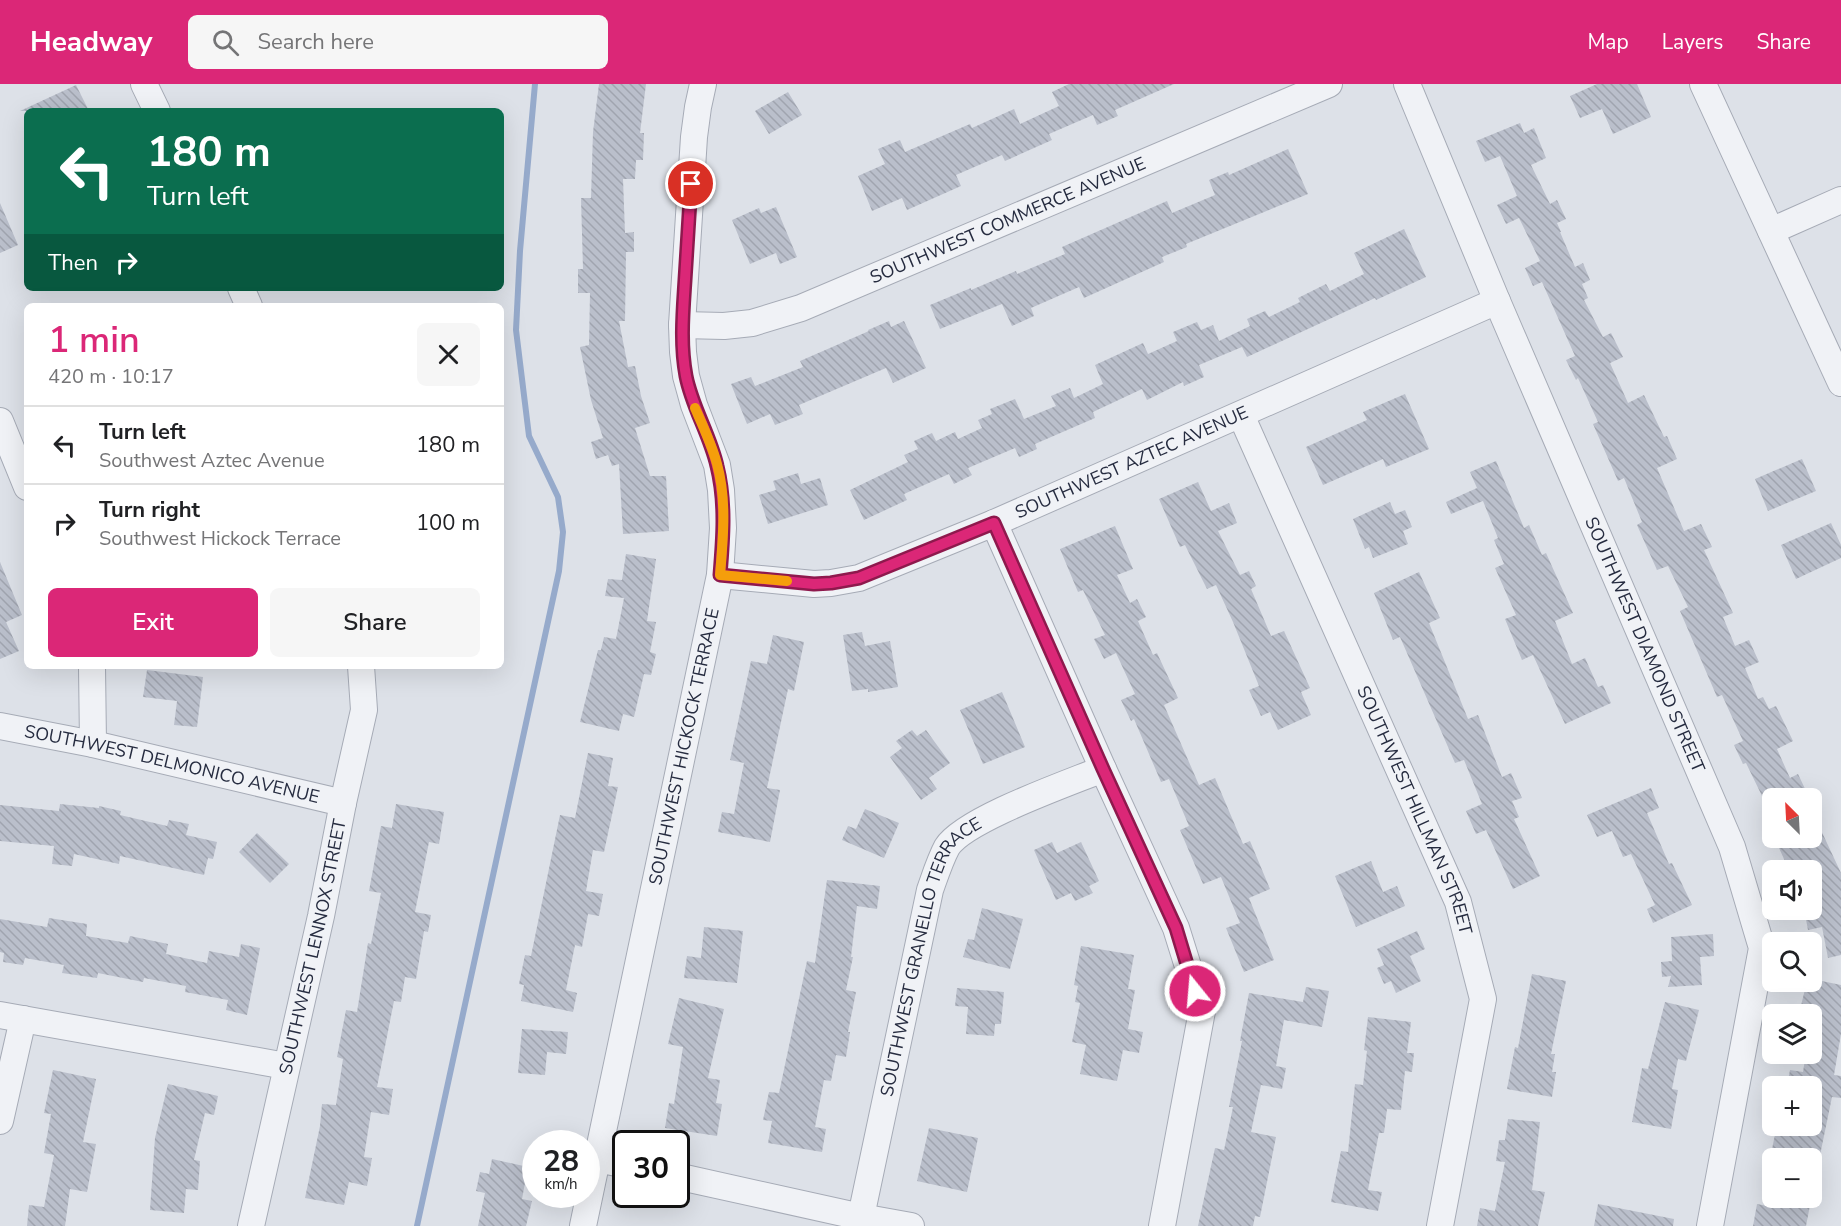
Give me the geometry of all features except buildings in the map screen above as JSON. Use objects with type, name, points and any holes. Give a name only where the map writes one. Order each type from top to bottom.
[{"type":"street","points":[[144,84],[156,108]]},
{"type":"street","name":"SOUTHWEST COMMERCE AVENUE","points":[[682,325],[724,326],[752,323],[801,308],[1329,84]]},
{"type":"street","name":"SOUTHWEST DIAMOND STREET","points":[[1407,84],[1497,301],[1732,847],[1762,948],[1710,1226]]},
{"type":"street","points":[[1703,84],[1841,383]]},
{"type":"street","name":"SOUTHWEST HICKOCK TERRACE","points":[[600,1149],[720,575],[723,528],[722,490],[717,465],[694,405],[686,376],[682,325],[694,137],[702,86]]},
{"type":"street","points":[[1771,231],[1841,200]]},
{"type":"street","name":"SOUTHWEST AZTEC AVENUE","points":[[720,575],[814,584],[859,578],[994,523],[1497,301]]},
{"type":"street","name":"SOUTHWEST HILLMAN STREET","points":[[1241,415],[1458,902],[1483,999],[1440,1226]]},
{"type":"street","points":[[0,421],[24,480]]},
{"type":"street","points":[[994,523],[1176,928],[1202,1011],[1162,1226]]},
{"type":"street","points":[[92,669],[93,744]]},
{"type":"street","name":"SOUTHWEST LENNOX STREET","points":[[251,1226],[321,916],[364,710],[362,669]]},
{"type":"street","name":"SOUTHWEST DELMONICO AVENUE","points":[[0,726],[93,744],[343,804]]},
{"type":"street","name":"SOUTHWEST GRANELLO TERRACE","points":[[860,1222],[930,890],[948,846],[961,834],[996,813],[1103,769]]},
{"type":"street","points":[[0,1121],[12,1017],[286,1066]]},
{"type":"street","points":[[690,1180],[860,1222],[911,1226]]},
{"type":"street","name":"SOUTHWEST HICKOCK TERRACE","points":[[583,1226],[587,1208]]},
{"type":"waterway","points":[[417,1226],[559,571],[563,532],[558,497],[529,436],[516,330],[520,251],[535,84]]},
{"type":"slow traffic","points":[[695,408],[717,465],[722,490],[723,528],[720,575],[787,581]]},
{"type":"route","points":[[691,184],[682,325],[683,352],[686,376],[694,405],[717,465],[722,490],[723,528],[720,575],[814,584],[859,578],[994,523],[1176,928],[1195,991]]}]
